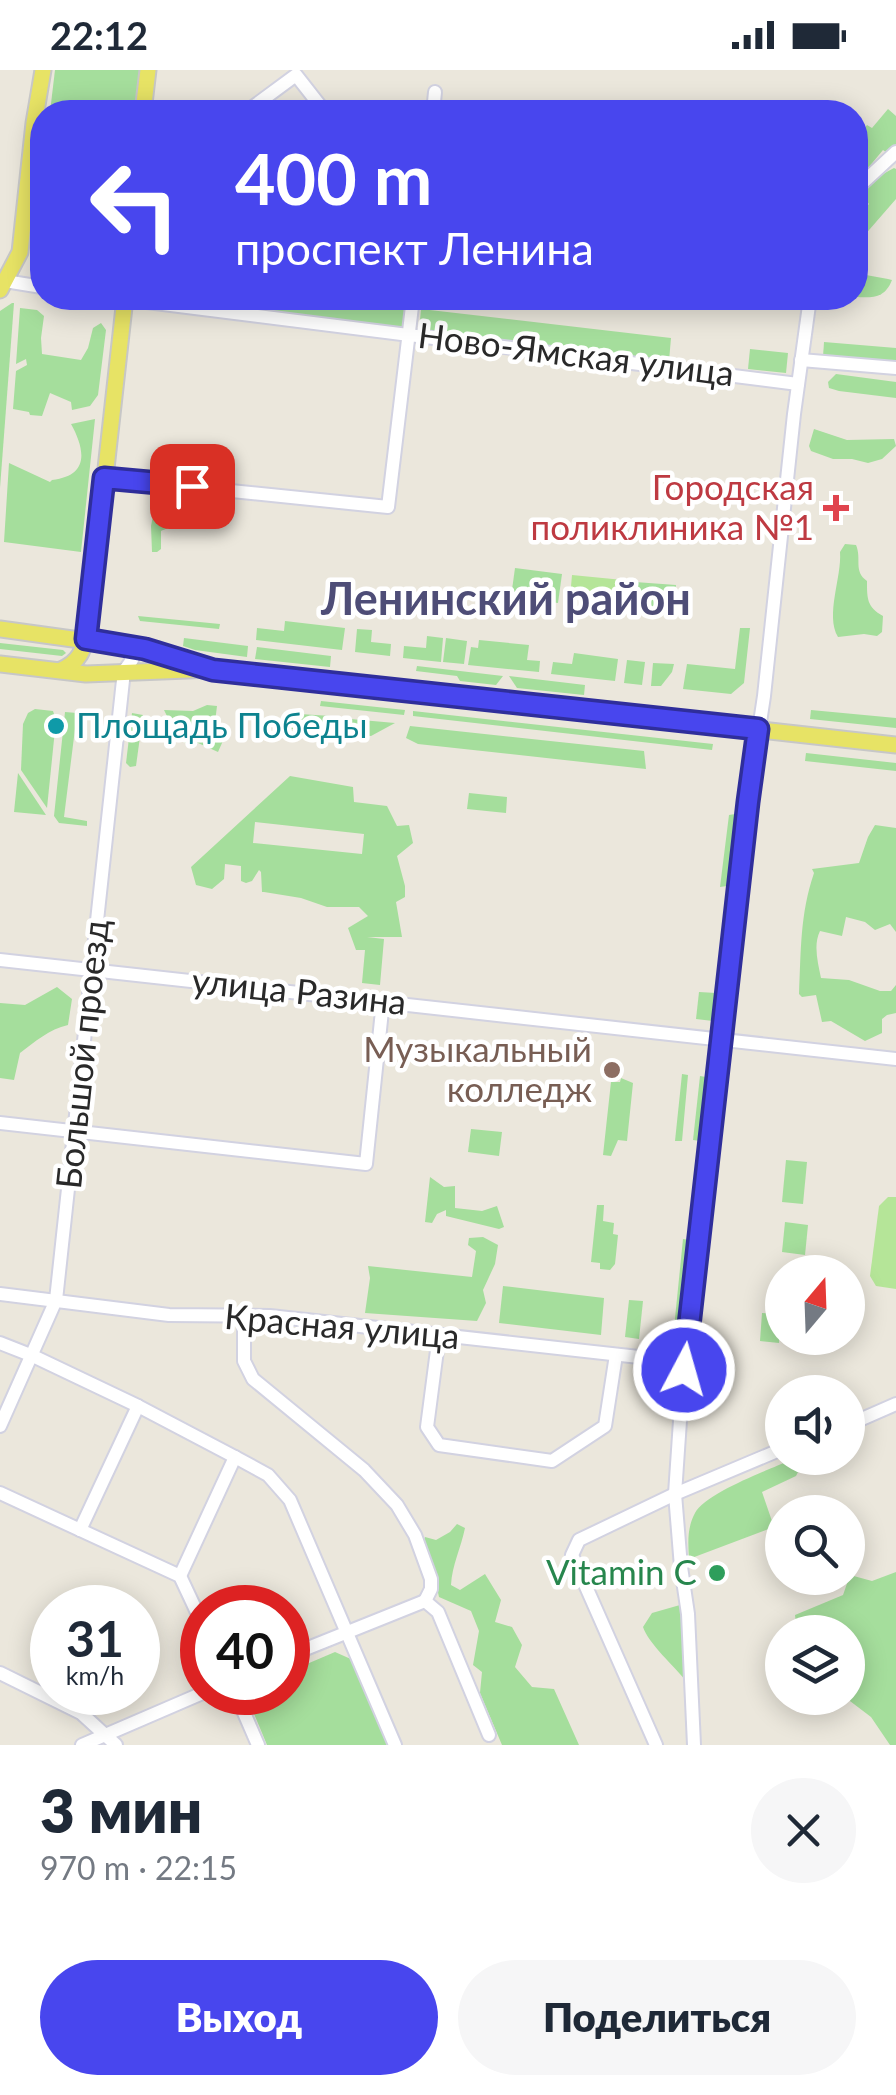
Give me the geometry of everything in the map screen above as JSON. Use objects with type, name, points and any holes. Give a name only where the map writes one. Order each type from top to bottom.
[{"type":"main road","points":[[38,100],[43,70]]},
{"type":"main road","points":[[144,100],[148,70]]},
{"type":"main road","points":[[2,285],[20,252],[30,160]]},
{"type":"main road","points":[[58,671],[78,659],[86,639],[120,354],[122,310]]},
{"type":"main road","points":[[0,629],[145,649],[213,670]]},
{"type":"main road","points":[[0,664],[86,674],[213,670],[896,745]]},
{"type":"street","points":[[262,100],[296,75],[316,100]]},
{"type":"street","points":[[434,100],[435,92]]},
{"type":"street","points":[[868,178],[896,152]]},
{"type":"street","points":[[2,285],[30,286]]},
{"type":"street","name":"Ново-Ямская улица","points":[[221,310],[798,384]]},
{"type":"street","points":[[104,478],[388,506],[412,310]]},
{"type":"street","points":[[694,1745],[688,1614],[675,1494],[684,1362],[808,310]]},
{"type":"street","points":[[801,360],[896,368]]},
{"type":"street","name":"Большой проезд","points":[[0,1426],[56,1300],[124,672],[132,660],[127,646]]},
{"type":"street","name":"улица Разина","points":[[0,960],[896,1059]]},
{"type":"street","points":[[0,1123],[366,1164],[383,1001]]},
{"type":"street","name":"Красная улица","points":[[0,1294],[169,1315],[270,1316],[684,1362]]},
{"type":"street","points":[[244,1316],[244,1362],[253,1379],[364,1470],[397,1505],[415,1535],[431,1579],[425,1601],[310,1646]]},
{"type":"street","points":[[439,1336],[427,1428],[440,1445],[552,1461],[604,1426],[616,1355]]},
{"type":"street","points":[[0,1342],[138,1406],[268,1476],[290,1500],[395,1745]]},
{"type":"street","points":[[865,1417],[896,1404]]},
{"type":"street","points":[[80,1530],[138,1406]]},
{"type":"street","points":[[656,1745],[572,1555],[579,1540],[765,1456]]},
{"type":"street","points":[[180,1576],[235,1457]]},
{"type":"street","points":[[0,1493],[180,1576],[184,1585]]},
{"type":"street","points":[[425,1601],[438,1612],[489,1735]]},
{"type":"street","points":[[0,1672],[82,1713],[111,1740]]},
{"type":"street","points":[[82,1745],[111,1740],[180,1705]]},
{"type":"street","points":[[245,1715],[258,1745]]},
{"type":"green space","points":[[55,70],[141,70],[137,100],[51,100]]},
{"type":"green space","points":[[888,109],[896,116],[896,148],[890,155],[883,150],[868,168],[868,126],[872,128]]},
{"type":"green space","points":[[896,169],[896,199],[868,231],[868,188]]},
{"type":"green space","points":[[868,275],[892,280],[878,296],[868,297]]},
{"type":"green space","points":[[14,303],[0,488],[0,311]]},
{"type":"green space","points":[[20,308],[37,310],[44,316],[42,354],[81,360],[93,328],[101,323],[106,330],[98,395],[90,406],[72,410],[71,402],[50,393],[42,416],[13,409],[16,371],[27,365],[26,359],[16,364]]},
{"type":"green space","points":[[244,310],[407,310],[405,327]]},
{"type":"green space","points":[[421,310],[430,310],[671,338],[669,361],[419,332]]},
{"type":"green space","points":[[824,342],[896,348],[896,365],[823,357]]},
{"type":"green space","points":[[750,349],[788,353],[786,373],[748,369]]},
{"type":"green space","points":[[836,374],[896,382],[896,398],[829,388],[828,382]]},
{"type":"green space","points":[[95,419],[81,552],[4,542],[9,463],[50,482],[73,473],[81,452],[71,424]]},
{"type":"green space","points":[[814,429],[847,440],[894,439],[896,446],[882,459],[868,463],[833,459],[811,451]]},
{"type":"green space","points":[[162,498],[173,505],[177,516],[172,525],[161,531],[161,549],[152,552],[151,526],[156,501]]},
{"type":"green space","points":[[845,544],[856,545],[869,602],[883,616],[882,632],[877,636],[838,637],[834,628],[840,552]]},
{"type":"green space","points":[[515,568],[562,574],[558,603],[511,597]]},
{"type":"green space","points":[[572,575],[623,580],[621,603],[570,598]]},
{"type":"green space","points":[[635,582],[676,585],[673,616],[632,612]]},
{"type":"green space","points":[[138,616],[220,624],[219,629],[140,621]]},
{"type":"green space","points":[[285,621],[345,628],[342,650],[256,640],[257,628],[284,631]]},
{"type":"green space","points":[[740,628],[750,628],[744,683],[731,694],[683,689],[687,664],[735,669]]},
{"type":"green space","points":[[357,629],[372,630],[371,642],[391,644],[390,656],[355,652]]},
{"type":"green space","points":[[427,636],[443,638],[441,662],[403,658],[404,646],[426,648]]},
{"type":"green space","points":[[184,638],[248,646],[247,657],[195,650],[183,646]]},
{"type":"green space","points":[[446,638],[467,641],[464,664],[443,662]]},
{"type":"green space","points":[[479,640],[529,645],[527,660],[540,661],[539,672],[468,665],[471,647],[478,648]]},
{"type":"green space","points":[[0,643],[66,653],[62,656],[0,649]]},
{"type":"green space","points":[[257,647],[331,656],[330,667],[255,659]]},
{"type":"green space","points":[[574,653],[618,659],[615,681],[551,674],[553,662],[572,664]]},
{"type":"green space","points":[[627,660],[645,662],[642,685],[624,683]]},
{"type":"green space","points":[[653,663],[674,664],[661,686],[651,686]]},
{"type":"green space","points":[[417,666],[503,676],[496,685],[460,681],[457,676],[416,671]]},
{"type":"green space","points":[[509,676],[585,685],[584,695],[517,688]]},
{"type":"green space","points":[[321,701],[405,710],[404,715],[320,706]]},
{"type":"green space","points":[[207,705],[217,706],[215,722],[226,734],[218,752],[198,743],[185,743],[176,722],[169,720],[164,710],[193,711]]},
{"type":"green space","points":[[35,709],[53,711],[56,720],[47,808],[21,770],[23,724]]},
{"type":"green space","points":[[811,710],[896,718],[896,728],[810,719]]},
{"type":"green space","points":[[413,711],[713,744],[712,750],[413,716]]},
{"type":"green space","points":[[65,712],[77,713],[64,817],[87,821],[87,826],[59,823],[54,816]]},
{"type":"green space","points":[[132,713],[143,715],[136,766],[130,767],[126,763]]},
{"type":"green space","points":[[284,713],[331,716],[336,733],[291,729]]},
{"type":"green space","points":[[339,718],[395,723],[371,736],[342,733]]},
{"type":"green space","points":[[410,726],[644,751],[646,769],[418,744],[406,738]]},
{"type":"green space","points":[[806,753],[896,763],[896,771],[805,761]]},
{"type":"green space","points":[[18,773],[46,815],[14,812]]},
{"type":"green space","points":[[290,776],[353,787],[354,802],[387,806],[397,826],[409,825],[413,843],[397,856],[405,886],[405,897],[396,902],[402,937],[367,937],[384,939],[380,985],[362,983],[365,950],[356,950],[348,928],[368,916],[359,907],[327,907],[262,892],[259,870],[246,883],[241,881],[241,866],[225,864],[224,879],[212,889],[196,885],[191,867]],"holes":[[[255,822],[364,834],[362,854],[253,843]]]},
{"type":"green space","points":[[469,793],[507,797],[506,813],[467,809]]},
{"type":"green space","points":[[735,814],[727,886],[720,887],[729,815]]},
{"type":"green space","points":[[875,825],[896,828],[896,932],[890,924],[875,930],[865,922],[846,917],[842,936],[820,931],[816,948],[821,978],[849,980],[880,991],[891,991],[896,985],[896,1013],[882,1019],[882,1033],[865,1041],[831,1021],[822,1022],[816,995],[799,994],[800,963],[812,869],[859,863]]},
{"type":"green space","points":[[57,987],[72,999],[68,1025],[48,1033],[20,1053],[14,1080],[0,1078],[0,1003],[25,1005]]},
{"type":"green space","points":[[699,992],[716,993],[713,1021],[696,1019]]},
{"type":"green space","points":[[682,1074],[688,1075],[682,1141],[675,1141]]},
{"type":"green space","points":[[700,1076],[706,1077],[700,1141],[693,1140]]},
{"type":"green space","points":[[621,1078],[633,1083],[627,1141],[618,1140],[611,1156],[603,1155],[611,1082],[620,1082]]},
{"type":"green space","points":[[471,1129],[502,1132],[499,1156],[468,1152]]},
{"type":"green space","points":[[786,1160],[807,1162],[803,1204],[782,1202]]},
{"type":"green space","points":[[430,1177],[444,1187],[455,1186],[455,1208],[482,1211],[497,1206],[504,1227],[446,1216],[446,1210],[437,1214],[432,1223],[425,1222]]},
{"type":"green space","points":[[888,1197],[896,1197],[896,1289],[876,1286],[870,1276],[879,1206]]},
{"type":"green space","points":[[597,1205],[604,1205],[603,1221],[614,1223],[613,1234],[618,1235],[615,1264],[610,1270],[591,1262]]},
{"type":"green space","points":[[785,1222],[808,1225],[805,1255],[782,1252]]},
{"type":"green space","points":[[483,1237],[498,1245],[495,1264],[483,1290],[486,1303],[477,1321],[365,1313],[368,1266],[472,1277],[476,1251],[468,1245],[469,1238]]},
{"type":"green space","points":[[683,1239],[690,1240],[679,1339],[673,1338]]},
{"type":"green space","points":[[503,1286],[604,1298],[601,1335],[499,1323]]},
{"type":"green space","points":[[629,1300],[643,1301],[639,1339],[625,1337]]},
{"type":"green space","points":[[762,1313],[765,1313],[765,1342],[760,1341]]},
{"type":"green space","points":[[765,1471],[765,1475],[796,1475],[762,1492],[765,1530],[689,1559],[688,1541],[695,1513],[711,1498]]},
{"type":"green space","points":[[457,1524],[465,1528],[451,1585],[460,1590],[485,1574],[501,1600],[495,1622],[512,1627],[522,1645],[515,1667],[532,1687],[554,1689],[579,1745],[502,1745],[480,1693],[482,1672],[473,1665],[479,1631],[471,1611],[439,1597],[423,1543],[425,1537],[436,1540]]},
{"type":"green space","points":[[896,1572],[896,1745],[890,1745],[865,1712],[865,1615],[795,1615],[843,1595],[865,1595],[865,1579],[872,1581]]},
{"type":"green space","points":[[680,1605],[687,1682],[643,1627],[652,1613]]},
{"type":"green space","points":[[335,1652],[353,1660],[388,1745],[267,1745],[255,1715],[310,1715],[310,1663]]},
{"type":"place","name":"Городская поликлиника №1","points":[[836,508]]},
{"type":"place","name":"Площадь Победы","points":[[56,726]]},
{"type":"place","name":"Музыкальный колледж","points":[[612,1070]]},
{"type":"place","name":"Vitamin C","points":[[717,1573]]},
{"type":"district","name":"Ленинский район","points":[[506,599]]},
{"type":"route","points":[[192,486],[104,478],[86,639],[145,649],[213,670],[758,729],[684,1370]]}]
